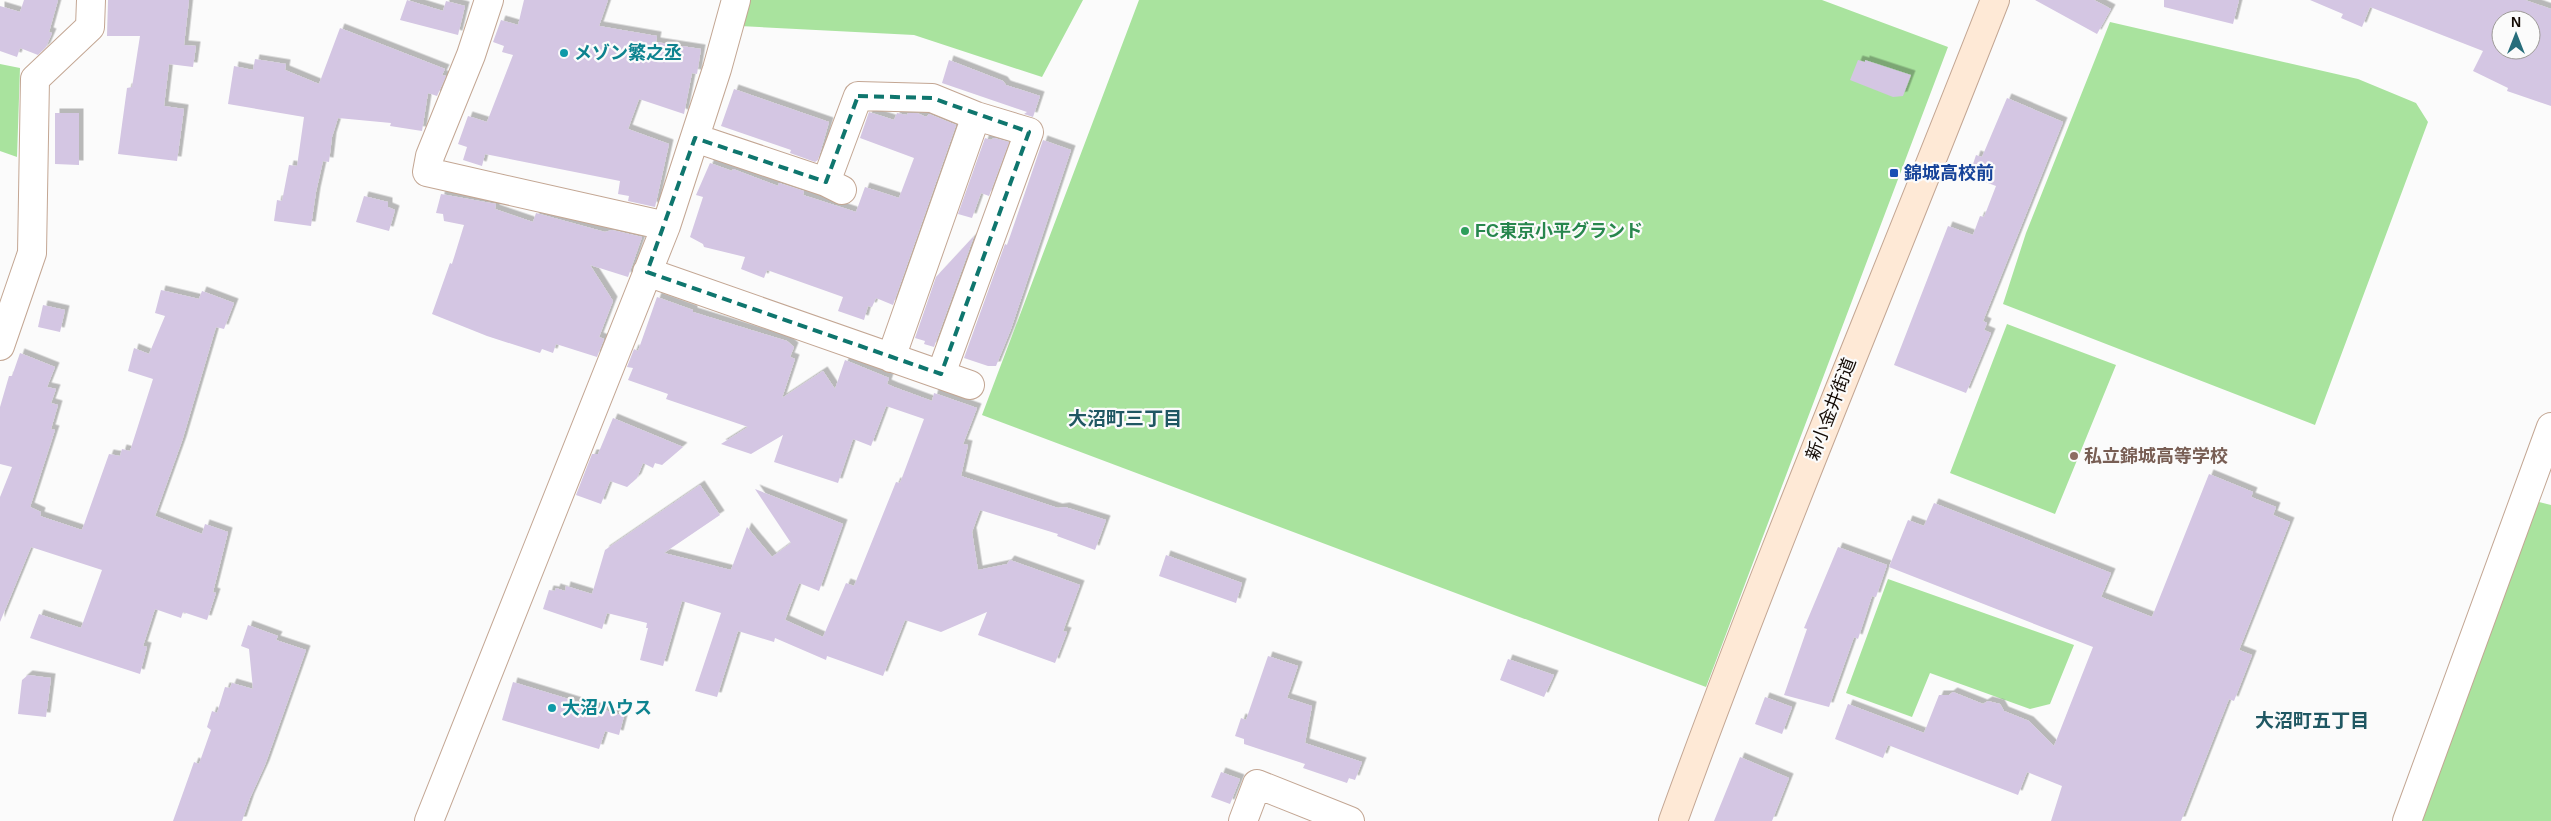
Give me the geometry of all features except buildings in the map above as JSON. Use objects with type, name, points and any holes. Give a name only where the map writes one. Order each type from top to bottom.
[{"type":"main road","name":"新小金井街道","points":[[1673,821],[1801,485],[1996,0]]},
{"type":"street","points":[[0,346],[32,253],[36,79],[90,26],[90,0]]},
{"type":"street","points":[[489,0],[471,55],[430,156],[427,172],[666,226]]},
{"type":"street","points":[[429,821],[666,226],[695,138],[736,0]]},
{"type":"street","points":[[695,138],[834,186],[858,96],[932,98],[976,116],[1029,132],[941,374]]},
{"type":"street","points":[[892,358],[976,116]]},
{"type":"street","points":[[647,272],[970,385]]},
{"type":"street","points":[[2407,821],[2551,427]]},
{"type":"street","points":[[1243,821],[1257,784],[1350,821]]},
{"type":"highlighted area","points":[[858,96],[932,98],[1029,132],[941,374],[647,272],[695,138],[826,182]]},
{"type":"green space","points":[[748,0],[1083,0],[1042,77],[914,35],[740,26]]},
{"type":"green space","name":"FC東京小平グランド","points":[[1139,0],[1822,0],[1948,47],[1706,687],[982,415]]},
{"type":"green space","points":[[2110,22],[2358,79],[2416,103],[2428,122],[2315,425],[2003,304],[2026,233]]},
{"type":"green space","points":[[0,64],[20,68],[17,157],[0,151]]},
{"type":"green space","points":[[2007,324],[2116,365],[2055,514],[1950,473]]},
{"type":"green space","points":[[2527,499],[2551,505],[2551,821],[2412,821]]},
{"type":"green space","points":[[1888,579],[2074,645],[2050,704],[2030,709],[1930,673],[1912,717],[1846,693]]},
{"type":"place","name":"メゾン繁之丞","points":[[564,53]]},
{"type":"place","name":"錦城高校前","points":[[1894,173]]},
{"type":"place","name":"FC東京小平グランド","points":[[1465,231]]},
{"type":"place","name":"私立錦城高等学校","points":[[2074,456]]},
{"type":"place","name":"大沼ハウス","points":[[552,708]]},
{"type":"district","name":"大沼町三丁目","points":[[1125,418]]},
{"type":"district","name":"大沼町五丁目","points":[[2312,720]]}]
